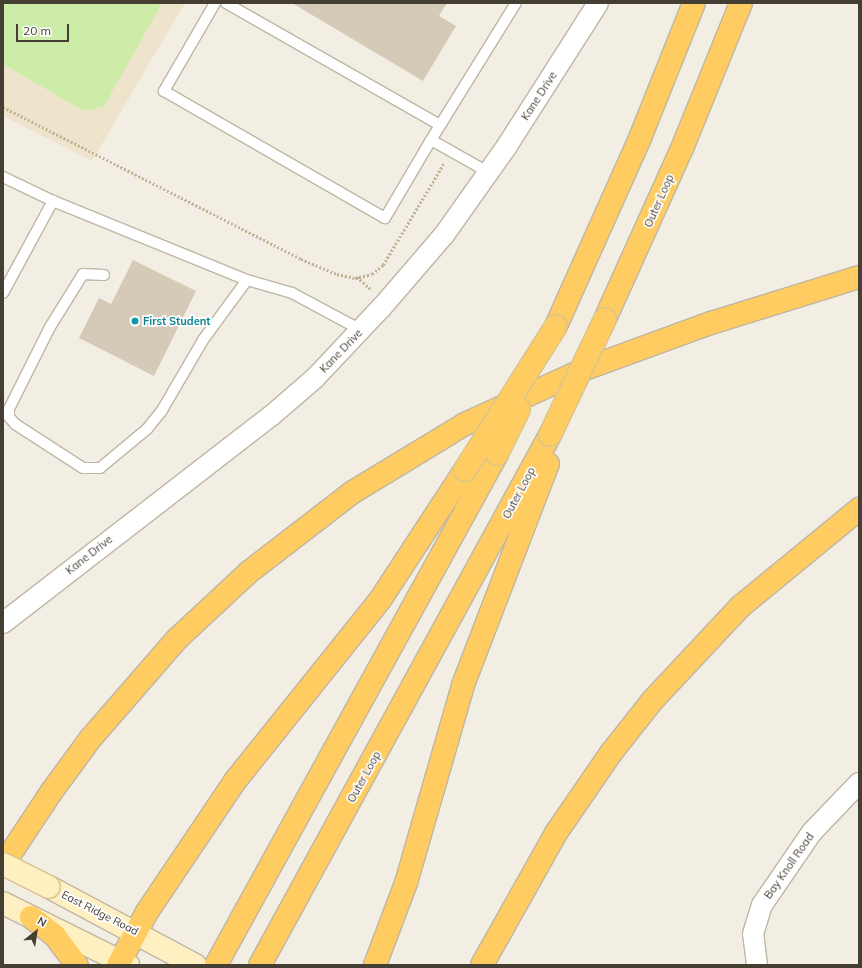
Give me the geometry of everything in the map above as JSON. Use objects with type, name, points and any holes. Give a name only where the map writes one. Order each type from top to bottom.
[{"type":"highway","points":[[216,965],[497,454],[640,138],[694,3]]},
{"type":"highway","name":"Outer Loop","points":[[260,965],[557,431],[605,319],[683,146],[741,3]]},
{"type":"highway","points":[[3,864],[71,765],[154,663],[224,593],[326,511],[407,457],[495,409],[615,357],[743,312],[859,277]]},
{"type":"highway","points":[[122,964],[136,932],[248,763],[380,600],[465,470],[556,326]]},
{"type":"highway","points":[[375,965],[411,868],[462,685],[557,431]]},
{"type":"highway","points":[[482,965],[539,861],[592,779],[631,726],[695,653],[766,584],[859,509]]},
{"type":"highway","points":[[32,917],[54,936],[76,965]]},
{"type":"main road","name":"East Ridge Road","points":[[3,864],[136,932],[195,965]]},
{"type":"main road","points":[[3,903],[122,964]]},
{"type":"street","name":"Kane Drive","points":[[3,623],[271,416],[315,378],[361,330],[444,235],[576,41],[598,3]]},
{"type":"street","name":"Bay Knoll Road","points":[[757,965],[753,934],[762,905],[812,832],[859,784]]},
{"type":"lane","points":[[215,3],[164,91],[385,218],[515,3]]},
{"type":"lane","points":[[226,3],[440,125]]},
{"type":"lane","points":[[431,140],[488,172]]},
{"type":"lane","points":[[3,177],[53,201],[247,280],[292,294],[361,330]]},
{"type":"lane","points":[[3,292],[53,201]]},
{"type":"lane","points":[[104,275],[84,274],[50,327],[9,409],[6,418],[83,468],[100,468],[147,429],[161,412],[203,340],[247,280]]},
{"type":"path","points":[[3,107],[302,259],[337,274],[357,277],[372,274],[383,264],[452,151]]},
{"type":"path","points":[[357,277],[375,293]]},
{"type":"shaded area","points":[[3,3],[185,3],[92,161],[3,116]]},
{"type":"green space","points":[[3,3],[162,3],[104,106],[84,111],[3,64]]},
{"type":"building","points":[[292,3],[447,3],[439,16],[456,26],[423,81]]},
{"type":"building","name":"First Student","points":[[133,260],[196,291],[154,376],[79,338],[99,298],[111,304]]},
{"type":"place","name":"First Student","points":[[135,321]]}]
